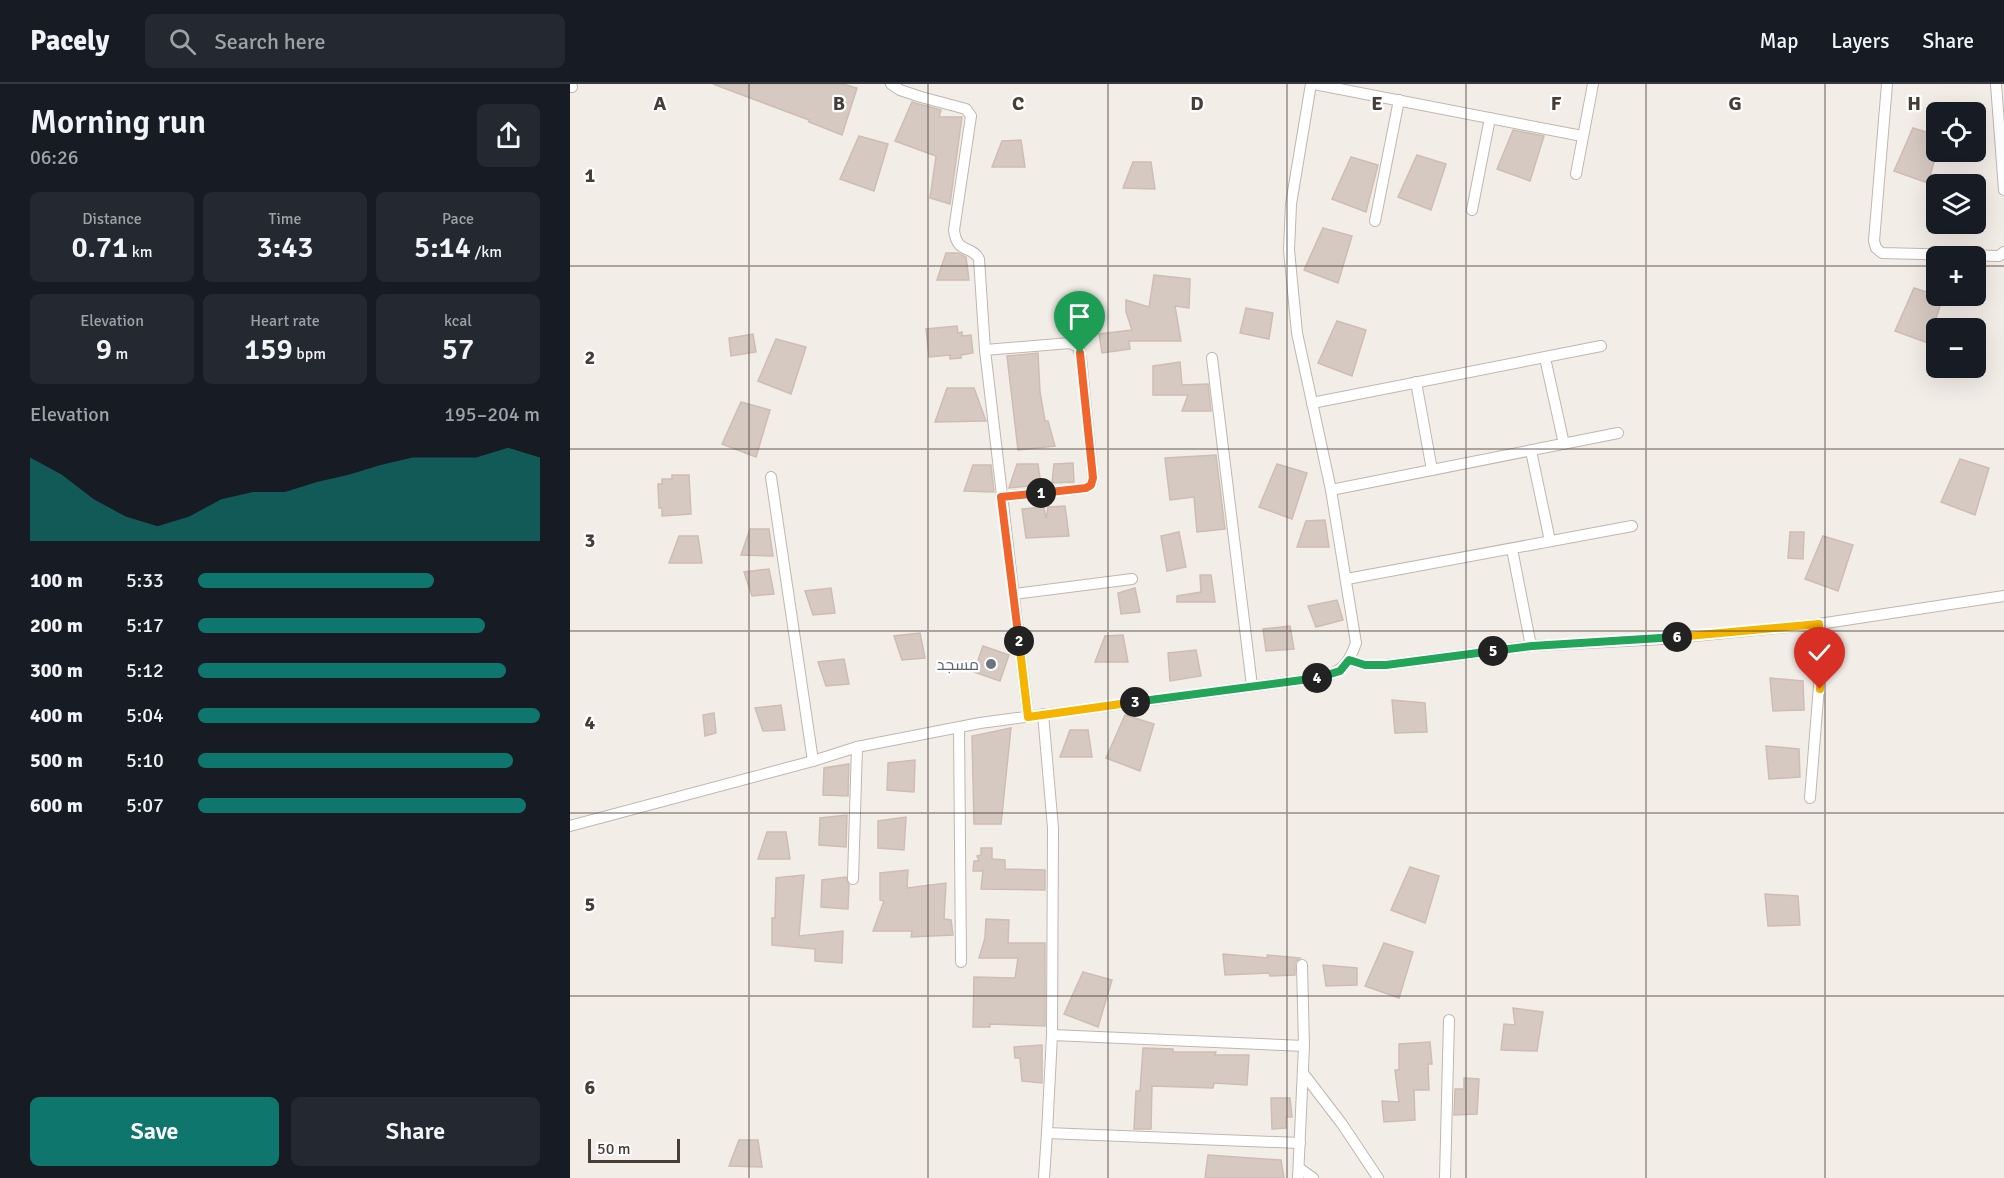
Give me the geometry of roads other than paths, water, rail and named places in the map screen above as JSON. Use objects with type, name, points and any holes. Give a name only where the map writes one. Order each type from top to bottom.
[{"type":"street","points":[[891,84],[921,98],[966,109],[971,116],[954,230],[958,243],[963,249],[976,254],[979,259],[985,350],[1028,717]]},
{"type":"street","points":[[570,826],[813,761],[857,747],[959,727],[1324,677],[1340,671],[1349,660],[1356,644],[1331,490],[1297,333],[1289,250],[1291,204],[1312,84],[1582,136]]},
{"type":"street","points":[[1576,174],[1593,84]]},
{"type":"street","points":[[1887,84],[1874,241],[1876,248],[1882,253],[1999,256],[2004,252]]},
{"type":"street","points":[[1996,84],[2004,190]]},
{"type":"street","points":[[1375,220],[1399,100]]},
{"type":"street","points":[[1472,210],[1490,118]]},
{"type":"street","points":[[985,350],[1070,343],[1078,347],[1081,357],[1093,478],[1091,485],[1086,488],[1001,497]]},
{"type":"street","points":[[1312,403],[1601,346]]},
{"type":"street","points":[[1212,357],[1252,686]]},
{"type":"street","points":[[1545,357],[1564,444]]},
{"type":"street","points":[[1416,382],[1432,470]]},
{"type":"street","points":[[1331,490],[1618,433]]},
{"type":"street","points":[[1531,451],[1550,541]]},
{"type":"street","points":[[771,477],[813,761]]},
{"type":"street","points":[[1347,579],[1632,526]]},
{"type":"street","points":[[1512,549],[1532,646]]},
{"type":"street","points":[[1014,594],[1132,579]]},
{"type":"street","points":[[1349,660],[1365,665],[1386,665],[1532,646],[1663,639],[1819,624],[2004,596]]},
{"type":"street","points":[[1810,798],[1821,670],[1819,624]]},
{"type":"street","points":[[1043,714],[1053,828],[1052,1035],[1044,1178]]},
{"type":"street","points":[[959,727],[961,962]]},
{"type":"street","points":[[853,879],[857,747]]},
{"type":"street","points":[[1302,965],[1304,1046],[1299,1173],[1313,1178]]},
{"type":"street","points":[[1445,1178],[1449,1020]]},
{"type":"street","points":[[1052,1035],[1304,1046]]},
{"type":"street","points":[[1303,1073],[1342,1124],[1378,1178]]},
{"type":"street","points":[[1047,1133],[1300,1143]]},
{"type":"place","name":"مسجد","points":[[991,664]]}]
